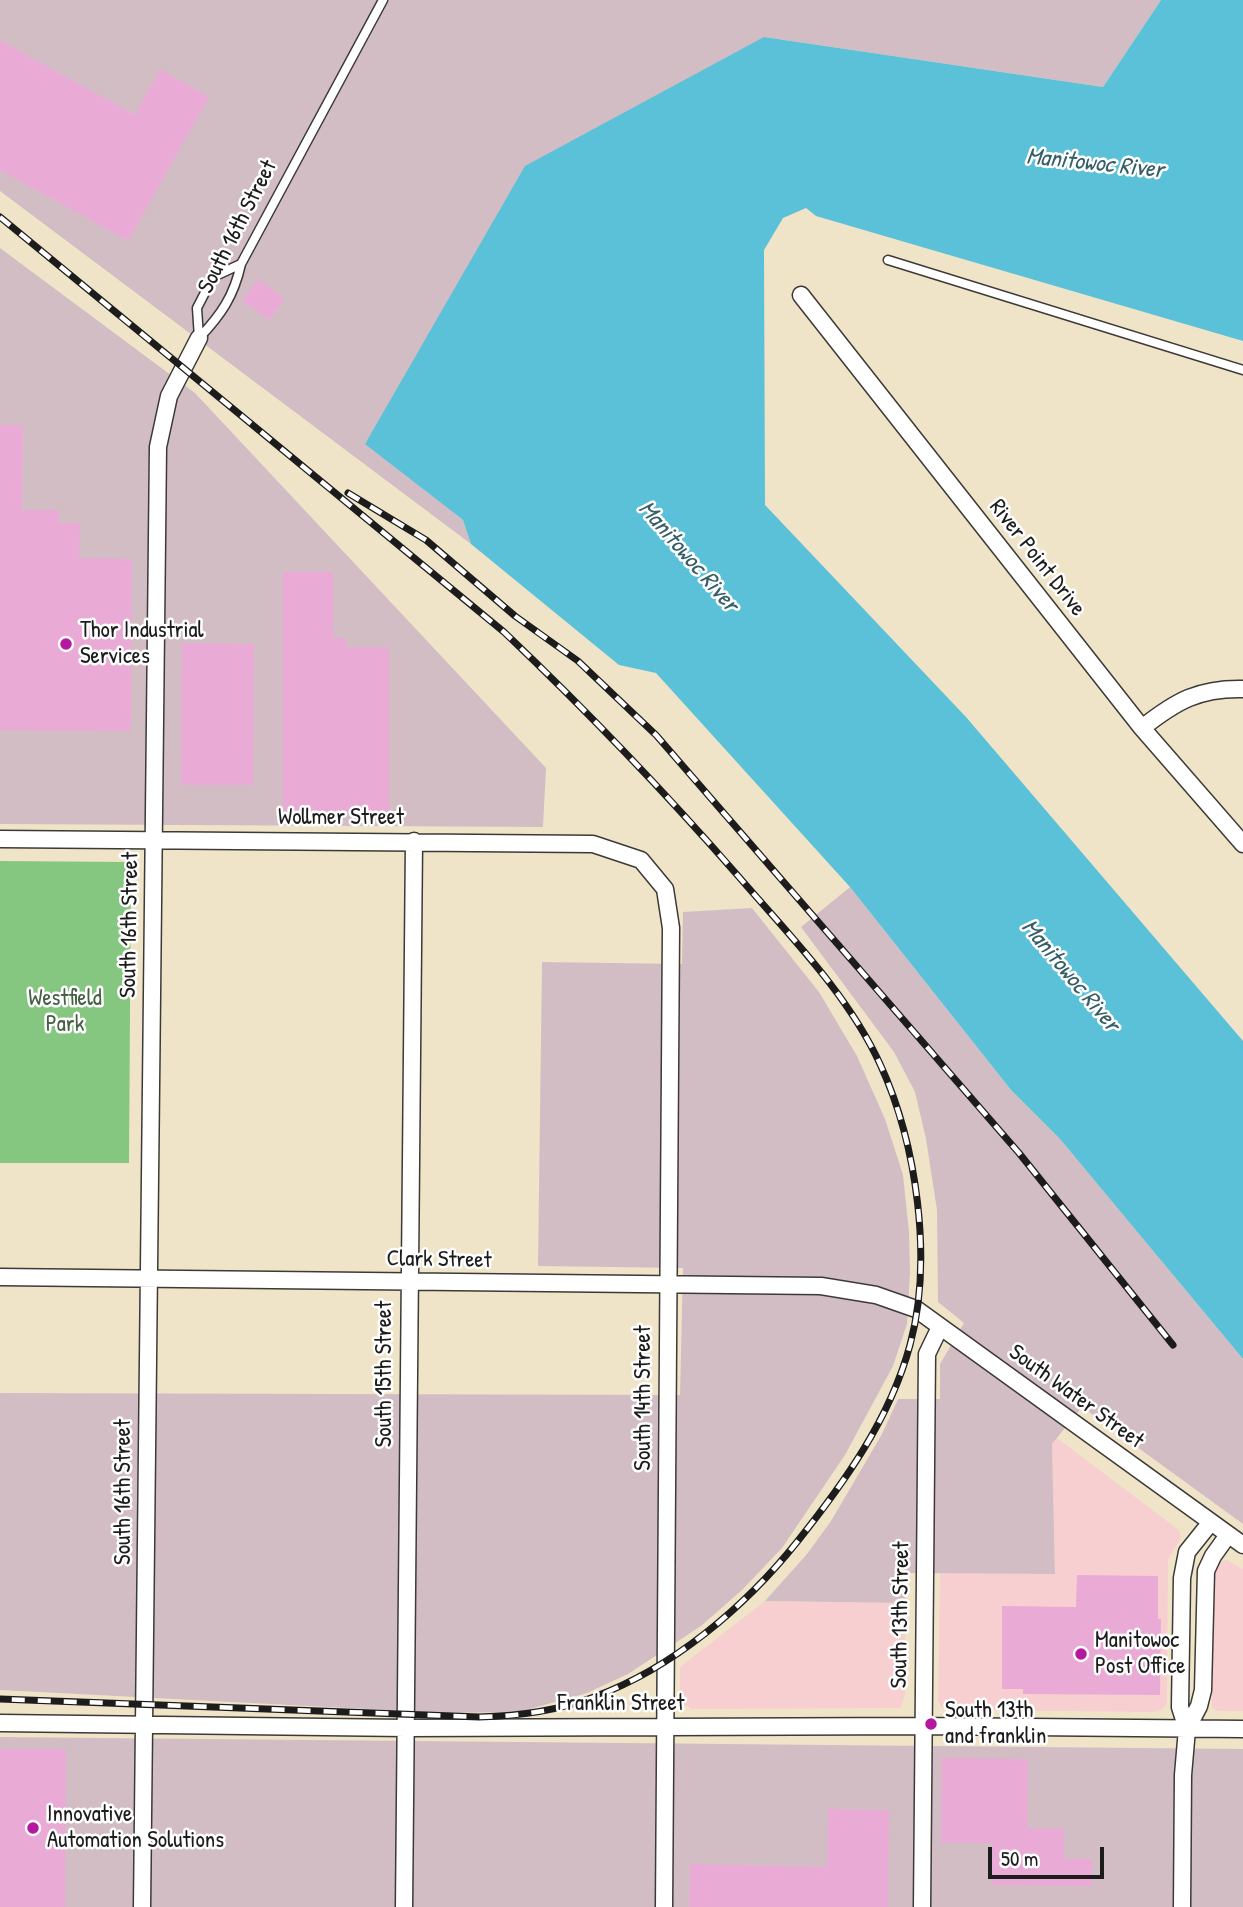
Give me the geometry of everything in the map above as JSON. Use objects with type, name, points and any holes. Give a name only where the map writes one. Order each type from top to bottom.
[{"type":"street","name":"River Point Drive","points":[[801,295],[1142,728],[1243,844]]},
{"type":"street","name":"South 16th Street","points":[[142,1907],[158,447],[169,396],[199,338]]},
{"type":"street","points":[[1142,728],[1191,695],[1221,688],[1243,689]]},
{"type":"street","name":"Wollmer Street","points":[[0,839],[593,844],[641,860],[665,889]]},
{"type":"street","name":"South 15th Street","points":[[404,1907],[414,842]]},
{"type":"street","name":"South 14th Street","points":[[664,1907],[671,928],[665,889]]},
{"type":"street","name":"Clark Street","points":[[0,1277],[821,1286],[876,1295]]},
{"type":"street","name":"South Water Street","points":[[876,1295],[916,1309],[1243,1545]]},
{"type":"street","name":"South 13th Street","points":[[922,1907],[927,1354],[940,1327]]},
{"type":"street","points":[[1187,1729],[1180,1707],[1183,1565],[1187,1552],[1211,1522]]},
{"type":"street","points":[[1182,1907],[1183,1768],[1187,1729],[1199,1706],[1203,1690],[1206,1571],[1228,1535]]},
{"type":"street","name":"Franklin Street","points":[[0,1723],[405,1728],[923,1726],[1243,1729]]},
{"type":"lane","name":"South 16th Street","points":[[199,338],[216,320],[236,286],[241,264],[383,0]]},
{"type":"lane","points":[[888,260],[1243,370]]},
{"type":"lane","points":[[199,338],[197,308],[213,277],[241,264]]},
{"type":"lane","points":[[1181,1637],[1204,1637]]},
{"type":"shaded area","points":[[0,0],[1161,0],[1103,87],[764,37],[365,443],[463,520],[471,544],[0,191]]},
{"type":"shaded area","points":[[0,248],[195,393],[546,768],[543,827],[0,824]]},
{"type":"shaded area","points":[[850,887],[1011,1090],[1060,1139],[1243,1359],[1243,1524],[1082,1407],[1052,1444],[1055,1574],[906,1573],[905,1603],[765,1601],[807,1554],[831,1521],[882,1434],[898,1399],[940,1399],[940,1364],[964,1323],[938,1302],[937,1210],[926,1139],[915,1092],[894,1052],[801,927]]},
{"type":"shaded area","points":[[752,908],[819,992],[857,1056],[885,1119],[903,1175],[910,1273],[907,1324],[893,1366],[845,1455],[782,1548],[742,1590],[701,1626],[628,1674],[587,1693],[519,1712],[444,1713],[0,1690],[0,1393],[680,1395],[683,1268],[538,1266],[542,962],[682,964],[683,912]]},
{"type":"shaded area","points":[[1057,1438],[1179,1530],[1181,1538],[1168,1560],[1167,1703],[1162,1710],[1155,1712],[946,1710],[938,1701],[940,1573],[1055,1574],[1052,1444]]},
{"type":"shaded area","points":[[1227,1560],[1243,1569],[1243,1711],[1218,1711],[1212,1708],[1212,1578],[1214,1567],[1220,1561]]},
{"type":"shaded area","points":[[765,1601],[905,1603],[905,1694],[901,1708],[692,1709],[680,1702],[680,1667]]},
{"type":"shaded area","points":[[0,1737],[1243,1749],[1243,1907],[0,1907]]},
{"type":"green space","name":"Westfield Park","points":[[0,861],[131,862],[129,1163],[0,1163]]},
{"type":"water","name":"Manitowoc River","points":[[1161,0],[1243,0],[1243,341],[816,216],[806,208],[783,218],[764,250],[765,505],[966,717],[1243,1041],[1243,1359],[1060,1139],[1011,1090],[850,887],[656,673],[619,665],[471,544],[463,520],[365,444],[525,166],[764,37],[1103,87]]},
{"type":"building","points":[[0,40],[135,115],[160,69],[209,97],[128,241],[0,170]]},
{"type":"building","points":[[258,279],[285,299],[269,320],[242,301]]},
{"type":"building","name":"Thor Industrial Services","points":[[0,425],[23,425],[22,510],[59,510],[59,523],[80,523],[79,558],[132,559],[131,731],[0,730]]},
{"type":"building","points":[[283,572],[333,572],[333,638],[346,638],[346,647],[389,647],[389,812],[283,810]]},
{"type":"building","points":[[182,643],[254,644],[253,785],[181,785]]},
{"type":"building","name":"Manitowoc Post Office","points":[[1077,1575],[1158,1576],[1158,1619],[1161,1619],[1160,1695],[1023,1694],[1023,1689],[1002,1689],[1002,1606],[1076,1607]]},
{"type":"building","name":"Innovative Automation Solutions","points":[[0,1749],[66,1749],[65,1907],[0,1907]]},
{"type":"building","points":[[942,1758],[1028,1759],[1027,1828],[1064,1829],[1064,1859],[1092,1859],[1092,1886],[992,1885],[992,1843],[941,1843]]},
{"type":"building","points":[[828,1809],[889,1810],[888,1907],[689,1907],[690,1864],[827,1867]]},
{"type":"railway","points":[[0,217],[504,632],[565,691],[711,845],[835,989],[867,1038],[893,1096],[904,1130],[912,1166],[920,1240],[917,1312],[910,1345],[891,1399],[848,1473],[815,1520],[777,1566],[731,1612],[679,1652],[623,1685],[580,1702],[552,1709],[479,1717],[0,1699]]},
{"type":"railway","points":[[348,493],[426,540],[515,616],[578,661],[656,735],[1019,1153],[1173,1345]]},
{"type":"place","name":"Thor Industrial Services","points":[[66,644]]},
{"type":"place","name":"Manitowoc Post Office","points":[[1081,1654]]},
{"type":"place","name":"South 13th and franklin","points":[[931,1724]]},
{"type":"place","name":"Innovative Automation Solutions","points":[[33,1828]]}]
